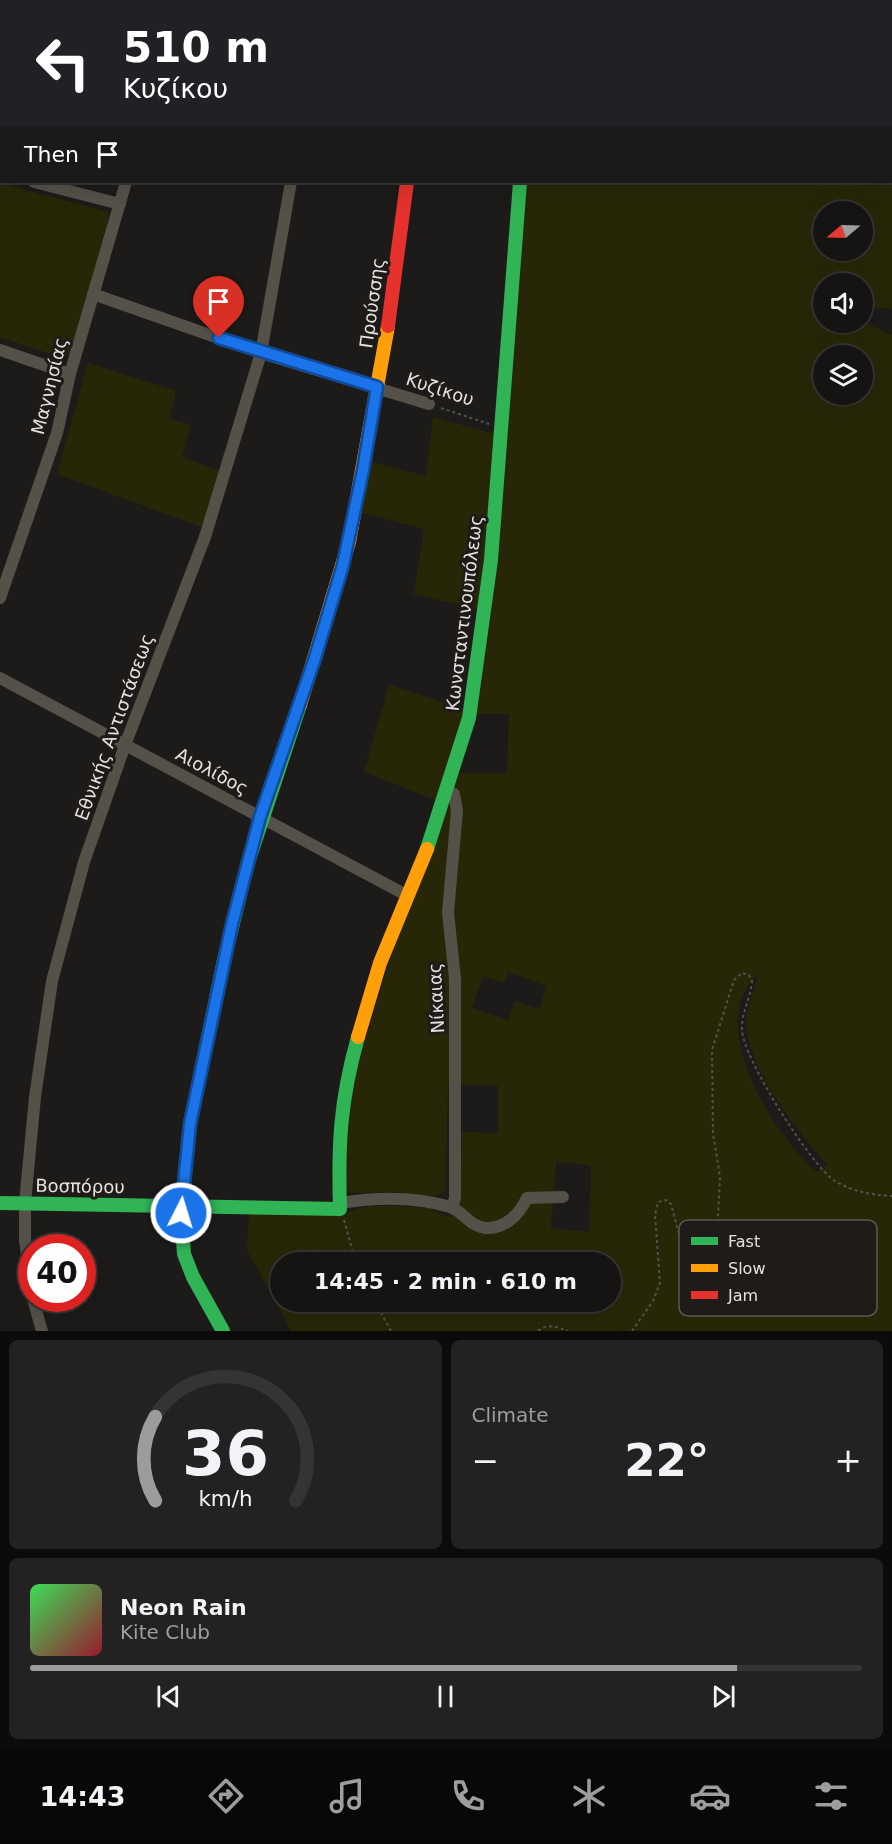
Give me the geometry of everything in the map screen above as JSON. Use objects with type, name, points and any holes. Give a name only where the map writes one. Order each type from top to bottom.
[{"type":"street","points":[[38,183],[120,204]]},
{"type":"street","name":"Μαγνησίας","points":[[0,598],[57,433],[70,374],[126,183]]},
{"type":"street","name":"Εθνικής Αντιστάσεως","points":[[25,1234],[24,1203],[35,1097],[52,981],[84,862],[125,745],[205,537],[261,352],[291,183]]},
{"type":"street","name":"Προύσσης","points":[[222,1331],[188,1267],[183,1241],[182,1205],[190,1124],[217,990],[260,817],[314,661],[343,565],[363,470],[377,387],[407,183]]},
{"type":"street","name":"Κωνσταντινουπόλεως","points":[[340,1206],[338,1141],[346,1079],[380,963],[408,896],[447,790],[470,718],[481,648],[502,428],[519,183]]},
{"type":"street","name":"Κυζίκου","points":[[93,294],[261,352],[429,404]]},
{"type":"street","points":[[0,350],[70,374]]},
{"type":"street","name":"Αιολίδος","points":[[0,678],[408,896]]},
{"type":"street","name":"Νίκαιας","points":[[447,790],[454,794],[457,811],[448,912],[455,979],[456,1040],[455,1198],[452,1208]]},
{"type":"street","points":[[340,1206],[372,1198],[397,1198],[452,1208],[477,1226],[493,1227],[513,1218],[527,1198],[563,1197]]},
{"type":"street","name":"Βοσπόρου","points":[[0,1203],[340,1206]]},
{"type":"street","points":[[37,1312],[42,1331]]},
{"type":"path","name":"Κυζίκου","points":[[429,404],[502,428]]},
{"type":"path","points":[[720,1220],[720,1177],[713,1133],[712,1050],[734,980],[742,973],[749,975],[752,981],[742,1031],[746,1049],[782,1113],[806,1148],[833,1180],[863,1194],[892,1196]]},
{"type":"path","points":[[632,1331],[653,1301],[660,1283],[655,1215],[658,1202],[666,1200],[670,1204],[679,1235]]},
{"type":"path","points":[[340,1206],[353,1252]]},
{"type":"path","points":[[381,1312],[391,1331]]},
{"type":"path","points":[[538,1331],[545,1326],[554,1326],[568,1331]]},
{"type":"shaded area","points":[[0,183],[109,212],[104,240],[69,356],[56,356],[0,337]]},
{"type":"shaded area","points":[[525,183],[892,183],[892,309],[873,308],[873,273],[813,273],[813,333],[873,333],[873,326],[892,335],[892,1331],[291,1331],[281,1312],[621,1312],[621,1252],[270,1252],[270,1292],[247,1250],[249,1212],[345,1213],[369,1206],[398,1206],[428,1208],[449,1217],[459,1186],[462,1132],[498,1133],[498,1086],[448,1085],[445,1192],[429,1199],[401,1192],[351,1193],[343,1189],[345,1106],[438,801],[364,772],[389,685],[465,709],[459,773],[507,773],[509,714],[476,714],[480,610],[414,594],[424,529],[362,513],[372,462],[426,476],[433,417],[507,437]],"holes":[[[508,972],[547,986],[539,1009],[515,1001],[508,1020],[472,1008],[483,976],[504,983]],[[759,973],[749,1006],[748,1035],[753,1055],[774,1096],[827,1165],[817,1172],[781,1132],[764,1106],[750,1077],[741,1048],[738,1020],[743,994]],[[556,1161],[591,1166],[589,1232],[551,1228]]]},
{"type":"shaded area","points":[[88,363],[176,391],[169,419],[191,425],[182,457],[220,471],[204,528],[57,474]]},
{"type":"traffic: fast","points":[[427,849],[469,718],[491,560],[520,183]]},
{"type":"traffic: fast","points":[[223,1331],[193,1277],[184,1254],[181,1213],[190,1124],[224,960],[247,866],[300,705]]},
{"type":"traffic: fast","points":[[0,1203],[340,1209],[339,1164],[344,1102],[358,1037]]},
{"type":"traffic: slow","points":[[300,705],[349,542],[388,326]]},
{"type":"traffic: slow","points":[[358,1037],[380,963],[427,849]]},
{"type":"traffic: jam","points":[[388,326],[407,183]]},
{"type":"route","points":[[181,1213],[190,1124],[232,924],[260,817],[314,661],[343,565],[363,470],[377,387],[219,338]]}]
